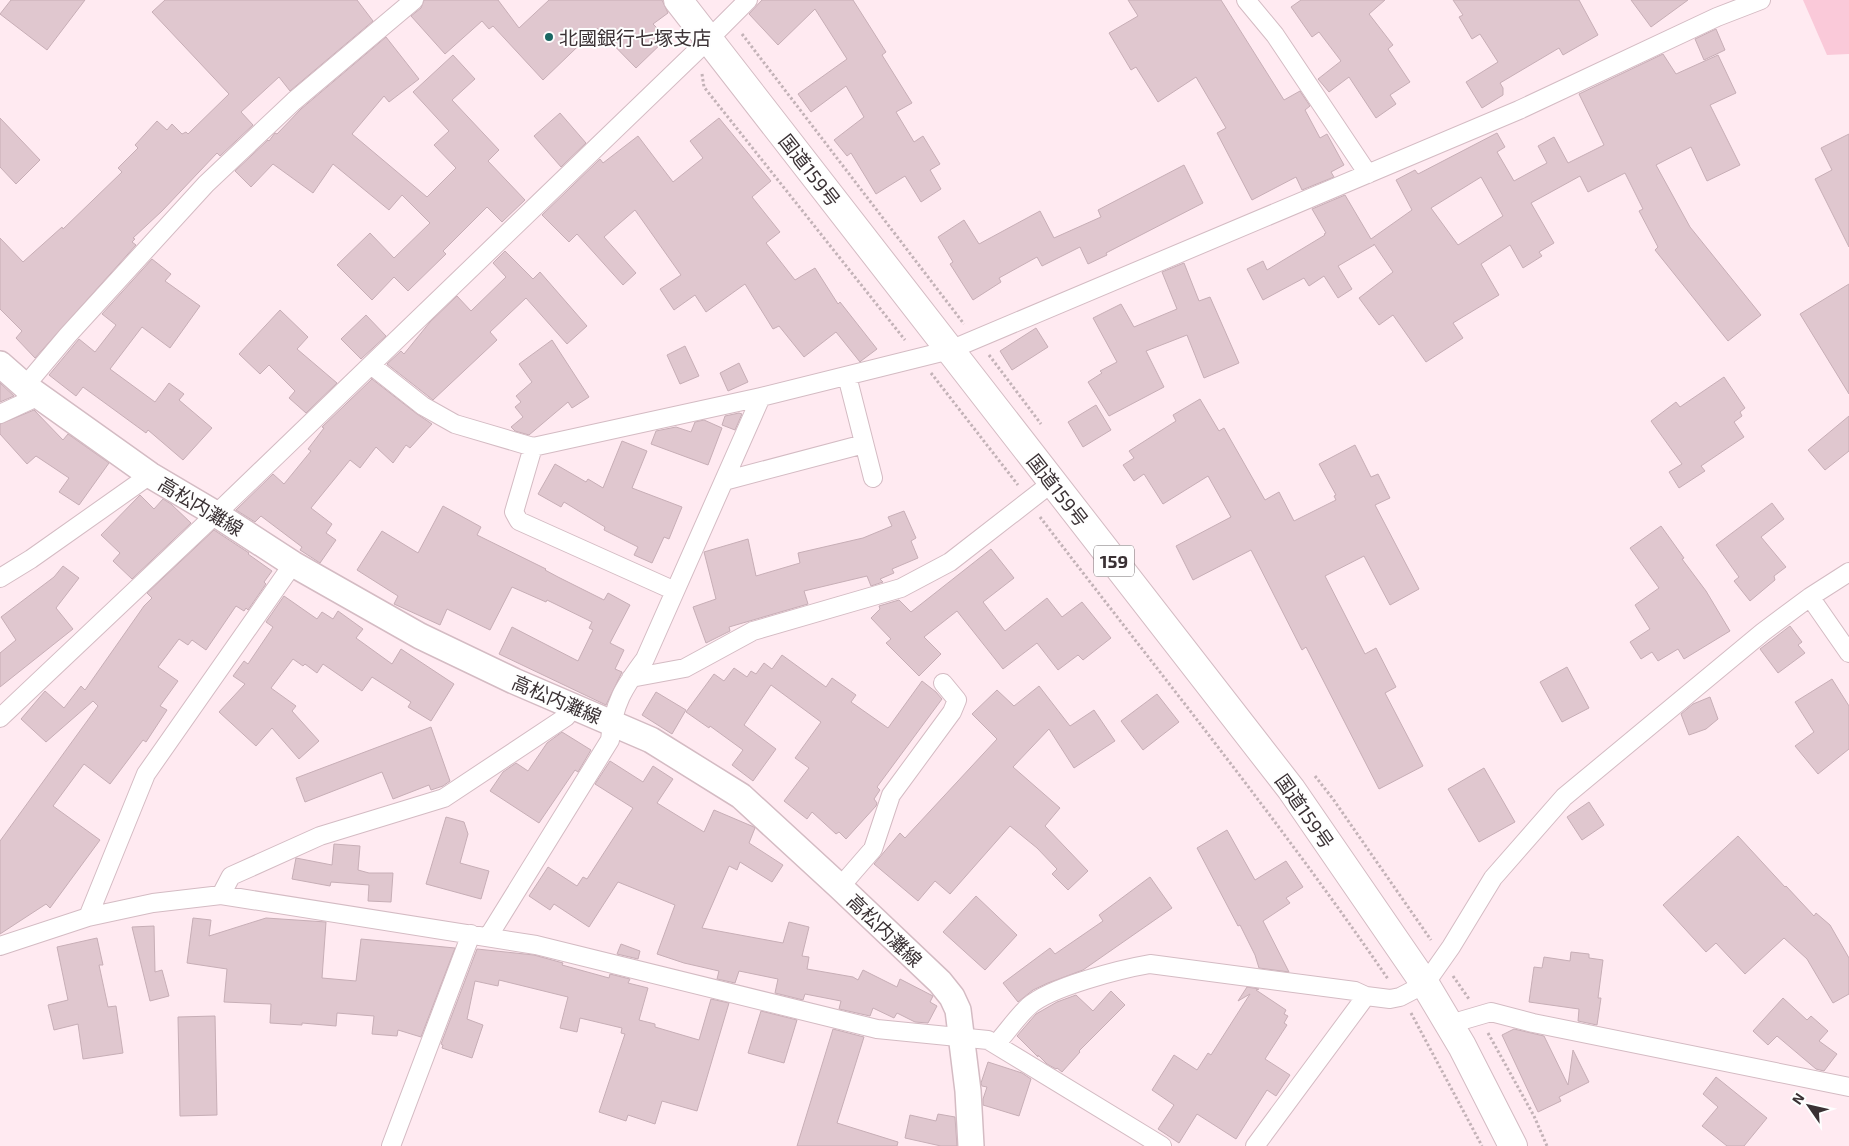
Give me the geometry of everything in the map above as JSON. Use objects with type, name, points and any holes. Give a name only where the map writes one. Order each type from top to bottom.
[{"type":"highway","name":"国道159号","points":[[678,0],[1291,788],[1425,984],[1450,1024],[1513,1146]]},
{"type":"main road","name":"高松内灘線","points":[[0,364],[32,391],[150,475],[216,514],[293,564],[420,636],[514,681],[651,740],[741,796],[940,982],[952,997],[958,1010],[962,1038],[968,1091],[971,1146]]},
{"type":"street","points":[[0,414],[32,391],[75,328],[206,184],[294,101],[414,0]]},
{"type":"street","points":[[0,718],[216,514],[748,0]]},
{"type":"street","points":[[1246,0],[1275,35],[1368,174]]},
{"type":"street","points":[[371,365],[423,406],[456,424],[533,446],[761,397],[950,350],[1519,110],[1717,17],[1761,0]]},
{"type":"street","points":[[847,376],[873,478]]},
{"type":"street","points":[[391,1146],[480,936],[610,740],[616,708],[632,678],[645,659],[761,397]]},
{"type":"street","points":[[724,482],[864,444]]},
{"type":"street","points":[[533,446],[514,512],[520,521],[675,591]]},
{"type":"street","points":[[0,578],[31,560],[150,475]]},
{"type":"street","points":[[632,678],[685,668],[753,631],[901,588],[950,562],[1053,482]]},
{"type":"street","points":[[88,918],[146,774],[293,564]]},
{"type":"street","points":[[996,1044],[1030,1005],[1048,994],[1124,969],[1150,964],[1355,991],[1366,996],[1390,999],[1400,997],[1425,984],[1451,947],[1493,878],[1564,797],[1763,632],[1810,597],[1849,572]]},
{"type":"street","points":[[1810,597],[1849,653]]},
{"type":"street","points":[[645,659],[685,668]]},
{"type":"street","points":[[840,887],[873,849],[891,795],[952,712],[957,700],[943,683]]},
{"type":"street","points":[[221,895],[231,876],[320,836],[444,798],[566,717],[574,707]]},
{"type":"street","points":[[0,946],[88,918],[153,903],[221,895],[536,945],[878,1029],[988,1040],[1162,1146]]},
{"type":"street","points":[[1255,1146],[1366,996]]},
{"type":"street","points":[[1450,1024],[1491,1012],[1533,1024],[1849,1087]]},
{"type":"path","points":[[742,34],[967,328]]},
{"type":"path","points":[[701,74],[704,87],[909,345]]},
{"type":"path","points":[[926,367],[1024,492]]},
{"type":"path","points":[[1037,512],[1344,914],[1410,1012],[1482,1146]]},
{"type":"path","points":[[1534,1116],[1547,1146]]},
{"type":"shaded area","points":[[1803,0],[1849,0],[1849,54],[1827,55]]},
{"type":"building","points":[[11,0],[85,0],[47,50],[0,14]]},
{"type":"building","points":[[165,0],[357,0],[373,21],[290,91],[279,77],[241,112],[253,125],[220,156],[217,153],[162,211],[133,238],[135,239],[132,242],[136,245],[35,358],[16,338],[22,331],[0,309],[0,238],[23,262],[62,227],[63,229],[122,172],[118,168],[138,148],[135,145],[157,121],[167,130],[172,124],[182,134],[186,132],[188,134],[229,94],[152,12]]},
{"type":"building","points":[[424,0],[498,0],[519,28],[549,0],[662,0],[668,13],[653,24],[667,38],[636,68],[597,28],[543,80],[493,26],[489,29],[482,21],[445,54],[411,16],[421,8]]},
{"type":"building","points":[[762,0],[853,0],[886,52],[882,55],[912,103],[896,112],[914,142],[923,136],[940,164],[930,170],[941,189],[921,202],[905,176],[876,194],[851,153],[847,156],[834,140],[864,117],[846,86],[811,112],[798,94],[847,59],[815,9],[778,45],[749,14]]},
{"type":"building","points":[[1128,0],[1221,0],[1284,100],[1300,91],[1310,106],[1305,110],[1320,138],[1327,134],[1344,165],[1331,172],[1334,177],[1302,190],[1296,177],[1252,200],[1217,133],[1226,128],[1196,77],[1158,102],[1136,67],[1131,70],[1109,33],[1138,16]]},
{"type":"building","points":[[1301,0],[1385,0],[1369,14],[1393,45],[1388,49],[1410,82],[1390,95],[1396,104],[1376,118],[1349,77],[1329,92],[1318,79],[1341,61],[1319,32],[1312,37],[1291,7]]},
{"type":"building","points":[[1453,0],[1579,0],[1598,35],[1563,55],[1559,48],[1500,83],[1503,88],[1503,95],[1482,108],[1466,82],[1498,62],[1480,34],[1472,39],[1459,17],[1463,15]]},
{"type":"building","points":[[1631,0],[1688,0],[1651,27]]},
{"type":"building","points":[[1716,29],[1725,50],[1704,60],[1695,39]]},
{"type":"building","points":[[386,37],[419,79],[389,102],[384,96],[352,134],[427,197],[456,168],[434,145],[449,131],[413,92],[453,55],[475,79],[452,100],[499,150],[488,161],[525,200],[502,222],[487,207],[443,251],[446,254],[408,291],[394,277],[372,300],[337,265],[370,233],[394,258],[430,223],[402,195],[389,210],[333,164],[313,193],[273,164],[251,187],[235,171],[269,141],[275,133],[277,134],[301,109]]},
{"type":"building","points":[[1663,54],[1676,74],[1718,55],[1736,93],[1710,105],[1740,165],[1707,181],[1691,147],[1656,165],[1690,227],[1761,315],[1728,341],[1655,250],[1658,247],[1639,211],[1643,209],[1625,173],[1588,192],[1580,176],[1531,203],[1554,243],[1539,252],[1542,256],[1523,268],[1510,245],[1481,264],[1499,295],[1453,323],[1463,338],[1426,362],[1393,315],[1379,325],[1359,298],[1393,272],[1374,244],[1338,266],[1352,289],[1338,298],[1324,276],[1309,286],[1304,278],[1263,300],[1247,269],[1263,261],[1267,270],[1325,235],[1326,233],[1312,209],[1345,195],[1371,239],[1412,210],[1396,180],[1415,170],[1418,174],[1497,133],[1505,147],[1497,152],[1514,181],[1547,163],[1538,146],[1554,137],[1568,163],[1604,145],[1579,94]],"holes":[[[1481,177],[1503,216],[1458,245],[1431,208]]]},
{"type":"building","points":[[560,113],[586,143],[561,167],[534,136]]},
{"type":"building","points":[[0,118],[40,160],[16,184],[0,167]]},
{"type":"building","points":[[719,118],[771,181],[752,197],[780,232],[766,243],[795,280],[815,268],[838,304],[840,302],[877,349],[860,362],[836,332],[804,357],[779,326],[773,329],[745,284],[706,312],[695,295],[674,310],[660,289],[681,275],[635,210],[604,237],[636,273],[623,285],[577,234],[569,242],[542,215],[600,159],[603,163],[638,136],[673,182],[703,158],[690,141]]},
{"type":"building","points":[[1849,134],[1849,247],[1815,179],[1832,170],[1821,148]]},
{"type":"building","points":[[1184,165],[1203,203],[1088,264],[1080,247],[1042,266],[1037,257],[999,278],[1001,282],[973,300],[950,264],[953,262],[938,237],[964,220],[979,244],[1040,211],[1054,238],[1101,217],[1098,210]]},
{"type":"building","points":[[505,251],[533,279],[540,272],[587,326],[567,344],[526,298],[490,332],[497,340],[433,400],[387,364],[401,351],[404,354],[430,322],[457,296],[471,311],[506,277],[493,263]]},
{"type":"building","points":[[152,259],[171,274],[165,281],[200,306],[170,348],[142,327],[110,369],[155,402],[169,383],[184,394],[179,400],[212,428],[183,460],[148,430],[146,433],[83,387],[76,396],[49,375],[79,339],[95,352],[116,325],[102,314]]},
{"type":"building","points":[[1184,263],[1199,301],[1210,297],[1239,363],[1204,378],[1187,335],[1146,351],[1164,387],[1109,416],[1088,382],[1102,373],[1100,371],[1117,362],[1093,318],[1121,304],[1134,327],[1177,309],[1162,272]]},
{"type":"building","points":[[1849,284],[1849,394],[1800,314]]},
{"type":"building","points":[[280,310],[308,337],[297,349],[337,383],[306,413],[289,398],[295,391],[269,365],[260,374],[239,354]]},
{"type":"building","points":[[366,315],[386,336],[361,359],[341,339]]},
{"type":"building","points":[[1036,328],[1048,347],[1012,370],[1000,351]]},
{"type":"building","points":[[552,340],[589,397],[572,408],[568,402],[529,435],[515,431],[511,427],[523,417],[515,407],[521,402],[516,396],[532,382],[519,364]]},
{"type":"building","points":[[685,346],[699,376],[680,384],[667,355]]},
{"type":"building","points":[[739,363],[748,382],[728,391],[720,373]]},
{"type":"building","points":[[1724,377],[1745,408],[1740,412],[1742,416],[1734,422],[1744,437],[1701,466],[1705,471],[1679,488],[1669,472],[1682,464],[1651,421],[1676,402],[1680,407]]},
{"type":"building","points":[[372,379],[432,424],[410,448],[406,445],[393,463],[376,447],[360,468],[350,460],[311,508],[332,524],[326,533],[336,540],[320,563],[300,550],[302,547],[261,516],[255,522],[236,510],[273,474],[284,484],[311,451],[308,449],[324,428],[322,427]]},
{"type":"building","points":[[0,383],[14,396],[0,402]]},
{"type":"building","points":[[1200,399],[1219,431],[1224,428],[1265,500],[1279,492],[1294,521],[1336,500],[1334,496],[1336,495],[1319,464],[1355,445],[1371,477],[1378,474],[1390,498],[1375,505],[1419,589],[1390,605],[1364,556],[1325,576],[1365,654],[1376,648],[1396,687],[1385,693],[1423,766],[1379,789],[1306,647],[1302,650],[1251,550],[1193,580],[1176,546],[1231,517],[1208,476],[1163,504],[1144,474],[1134,481],[1123,465],[1134,458],[1129,451],[1176,421],[1173,415]]},
{"type":"building","points":[[1096,405],[1111,430],[1083,447],[1068,422]]},
{"type":"building","points":[[34,410],[63,440],[68,434],[109,463],[79,505],[59,492],[69,478],[36,456],[27,464],[0,434],[0,424]]},
{"type":"building","points":[[742,414],[735,430],[722,425],[725,416]]},
{"type":"building","points":[[1849,416],[1849,451],[1825,470],[1808,450]]},
{"type":"building","points":[[704,420],[722,428],[708,465],[651,444],[656,431],[676,427],[691,432],[695,422]]},
{"type":"building","points":[[622,441],[647,451],[632,488],[682,507],[669,539],[664,537],[652,563],[634,555],[638,547],[604,530],[605,527],[564,502],[561,507],[538,494],[555,464],[586,482],[588,479],[603,488]]},
{"type":"building","points":[[140,495],[154,509],[163,499],[191,523],[132,579],[113,561],[120,553],[101,535]]},
{"type":"building","points":[[1772,503],[1784,519],[1761,537],[1786,567],[1774,576],[1775,580],[1750,601],[1734,581],[1739,577],[1716,545]]},
{"type":"building","points":[[443,506],[481,527],[477,535],[604,600],[608,593],[630,605],[610,643],[624,650],[615,669],[622,672],[606,705],[499,654],[512,627],[578,661],[593,630],[589,628],[592,622],[547,600],[546,602],[512,587],[490,630],[447,609],[440,625],[394,604],[398,596],[357,570],[382,531],[418,553]]},
{"type":"building","points":[[904,511],[916,538],[911,541],[918,558],[892,569],[894,573],[880,579],[883,582],[871,586],[867,576],[804,591],[808,604],[729,627],[730,631],[706,643],[693,607],[716,599],[704,552],[748,539],[756,576],[800,563],[798,553],[863,538],[892,526],[888,517]]},
{"type":"building","points":[[1661,526],[1684,558],[1682,559],[1706,591],[1730,631],[1684,659],[1678,649],[1658,661],[1652,652],[1641,659],[1630,642],[1650,629],[1635,605],[1659,588],[1630,548]]},
{"type":"building","points":[[214,530],[272,571],[264,582],[266,584],[248,610],[246,608],[244,611],[236,606],[206,650],[192,640],[188,645],[179,639],[158,667],[178,681],[160,706],[167,710],[146,742],[143,740],[110,784],[84,764],[53,806],[100,840],[50,908],[46,904],[0,934],[0,841],[98,706],[93,701],[46,742],[21,719],[45,691],[64,708],[81,686],[85,690],[144,606],[152,598],[147,593]]},
{"type":"building","points":[[991,549],[1014,578],[983,602],[1005,631],[1047,598],[1062,617],[1082,602],[1111,638],[1083,660],[1078,655],[1058,670],[1037,643],[1003,669],[957,611],[924,637],[941,654],[919,676],[886,643],[891,639],[871,618],[880,609],[879,606],[899,600],[911,612]]},
{"type":"building","points":[[63,566],[79,578],[56,608],[73,629],[0,687],[0,653],[16,640],[1,617],[54,577]]},
{"type":"building","points":[[284,596],[317,619],[322,612],[333,619],[338,611],[363,629],[356,638],[392,664],[401,649],[454,684],[431,721],[408,707],[411,702],[372,677],[362,691],[323,664],[317,673],[305,664],[303,666],[293,659],[271,688],[296,706],[292,711],[319,741],[299,759],[272,728],[256,746],[219,712],[245,684],[233,676],[244,661],[248,664],[273,627],[266,622]]},
{"type":"building","points":[[1790,626],[1802,642],[1798,645],[1805,653],[1778,673],[1760,649]]},
{"type":"building","points":[[782,655],[826,687],[832,678],[856,695],[851,702],[888,728],[922,681],[942,699],[877,787],[880,790],[874,799],[877,803],[876,806],[846,839],[839,832],[836,834],[812,812],[807,819],[784,801],[809,768],[795,758],[821,722],[771,685],[744,725],[776,749],[753,781],[732,765],[743,750],[710,726],[709,728],[686,712],[714,674],[724,681],[734,668],[747,677],[751,671],[756,674],[764,663],[772,669]]},
{"type":"building","points":[[1567,667],[1589,708],[1562,722],[1540,682]]},
{"type":"building","points":[[1832,679],[1849,706],[1849,749],[1818,774],[1795,746],[1814,732],[1795,702]]},
{"type":"building","points":[[1039,686],[1070,726],[1094,710],[1115,741],[1074,768],[1049,729],[1013,767],[1060,808],[1045,826],[1088,871],[1068,890],[1052,874],[1057,869],[1037,848],[1010,826],[950,894],[935,881],[918,901],[874,864],[900,833],[905,838],[997,739],[972,714],[997,690],[1014,706]]},
{"type":"building","points":[[656,692],[686,710],[672,734],[642,715]]},
{"type":"building","points":[[1157,694],[1179,722],[1143,750],[1121,721]]},
{"type":"building","points":[[1710,697],[1718,719],[1706,729],[1689,735],[1681,714],[1693,704]]},
{"type":"building","points":[[431,727],[450,781],[443,786],[431,790],[429,785],[393,799],[382,772],[305,802],[296,778]]},
{"type":"building","points":[[562,732],[591,750],[578,772],[575,770],[539,823],[490,791],[503,772],[516,763],[528,771],[547,743]]},
{"type":"building","points":[[610,761],[643,782],[653,766],[673,779],[657,803],[704,832],[714,810],[754,827],[749,843],[783,865],[772,882],[740,862],[737,870],[729,866],[702,928],[783,943],[789,922],[809,927],[802,956],[809,957],[807,969],[853,977],[858,980],[863,970],[897,987],[900,979],[933,996],[930,1002],[937,1006],[928,1023],[915,1022],[897,1013],[894,1018],[873,1008],[870,1016],[839,1009],[841,1001],[805,994],[803,1000],[775,993],[778,979],[739,971],[735,983],[717,979],[719,971],[684,963],[657,954],[675,905],[618,882],[589,927],[554,904],[550,910],[529,896],[548,867],[577,886],[583,877],[587,879],[633,808],[595,784]]},
{"type":"building","points":[[1484,768],[1515,822],[1479,842],[1448,789]]},
{"type":"building","points":[[1589,802],[1604,825],[1582,840],[1567,817]]},
{"type":"building","points":[[446,817],[464,822],[468,834],[460,863],[489,871],[481,899],[426,884]]},
{"type":"building","points":[[1227,830],[1255,880],[1286,861],[1303,887],[1286,898],[1290,903],[1263,921],[1289,972],[1259,968],[1255,955],[1240,925],[1238,926],[1197,848]]},
{"type":"building","points":[[1738,836],[1814,916],[1816,913],[1830,925],[1849,958],[1849,994],[1833,1003],[1807,959],[1784,938],[1745,974],[1716,943],[1706,952],[1663,905]]},
{"type":"building","points":[[334,844],[360,846],[358,870],[369,873],[393,873],[391,902],[368,901],[369,885],[331,882],[330,886],[292,879],[296,858],[332,865]]},
{"type":"building","points":[[1150,877],[1172,908],[1083,970],[1033,990],[1018,1002],[1003,983],[1050,948],[1055,954],[1103,921],[1099,915]]},
{"type":"building","points":[[976,896],[1017,935],[985,970],[943,932]]},
{"type":"building","points":[[193,918],[211,920],[209,936],[266,918],[326,922],[322,978],[356,981],[361,939],[455,948],[421,1037],[398,1030],[397,1036],[372,1034],[374,1016],[337,1013],[336,1026],[270,1023],[271,1004],[224,1002],[227,969],[187,963]]},
{"type":"building","points":[[154,926],[155,972],[162,970],[169,996],[150,1001],[132,927]]},
{"type":"building","points":[[97,938],[103,965],[99,965],[108,1007],[116,1006],[123,1053],[83,1059],[78,1024],[54,1030],[48,1005],[68,1000],[57,947]]},
{"type":"building","points":[[621,944],[640,951],[638,959],[617,954]]},
{"type":"building","points":[[477,949],[534,955],[609,978],[610,974],[630,979],[628,983],[648,988],[639,1020],[655,1024],[655,1027],[699,1040],[711,999],[729,1003],[697,1111],[662,1101],[655,1124],[628,1115],[626,1121],[599,1112],[625,1034],[621,1033],[622,1028],[580,1018],[577,1032],[560,1028],[568,997],[499,980],[498,986],[475,981],[467,1019],[483,1025],[472,1058],[442,1048],[443,1045],[441,1044]]},
{"type":"building","points":[[1571,952],[1589,954],[1589,958],[1603,960],[1598,998],[1601,998],[1597,1025],[1578,1021],[1579,1009],[1529,1002],[1534,967],[1542,968],[1544,957],[1570,961]]},
{"type":"building","points":[[1247,987],[1259,989],[1256,990],[1286,1010],[1284,1014],[1288,1016],[1284,1023],[1287,1025],[1265,1059],[1290,1075],[1276,1096],[1267,1090],[1236,1139],[1197,1114],[1179,1143],[1158,1129],[1174,1105],[1152,1090],[1174,1055],[1197,1070],[1208,1053],[1211,1055],[1250,994],[1238,1001]]},
{"type":"building","points":[[1111,991],[1125,1005],[1079,1051],[1062,1072],[1047,1064],[1038,1055],[1038,1057],[1017,1036],[1036,1014],[1057,1002],[1076,995],[1093,1011]]},
{"type":"building","points":[[1783,998],[1807,1020],[1811,1016],[1828,1031],[1819,1041],[1837,1054],[1824,1071],[1816,1069],[1777,1036],[1768,1045],[1753,1031]]},
{"type":"building","points":[[761,1011],[797,1020],[784,1063],[748,1053]]},
{"type":"building","points":[[215,1016],[217,1115],[180,1116],[178,1017]]},
{"type":"building","points":[[833,1029],[864,1037],[837,1123],[898,1142],[897,1146],[797,1146]]},
{"type":"building","points":[[1514,1029],[1544,1036],[1568,1085],[1573,1050],[1589,1082],[1559,1097],[1561,1101],[1538,1112],[1502,1035]]},
{"type":"building","points":[[988,1062],[1022,1073],[1031,1079],[1019,1116],[983,1105],[987,1087],[982,1086],[981,1083]]},
{"type":"building","points":[[1716,1077],[1767,1118],[1744,1146],[1727,1146],[1702,1126],[1718,1107],[1703,1094]]},
{"type":"building","points":[[938,1114],[955,1117],[957,1146],[941,1146],[905,1138],[910,1115],[936,1121]]},
{"type":"place","name":"北國銀行七塚支店","points":[[549,37]]}]
